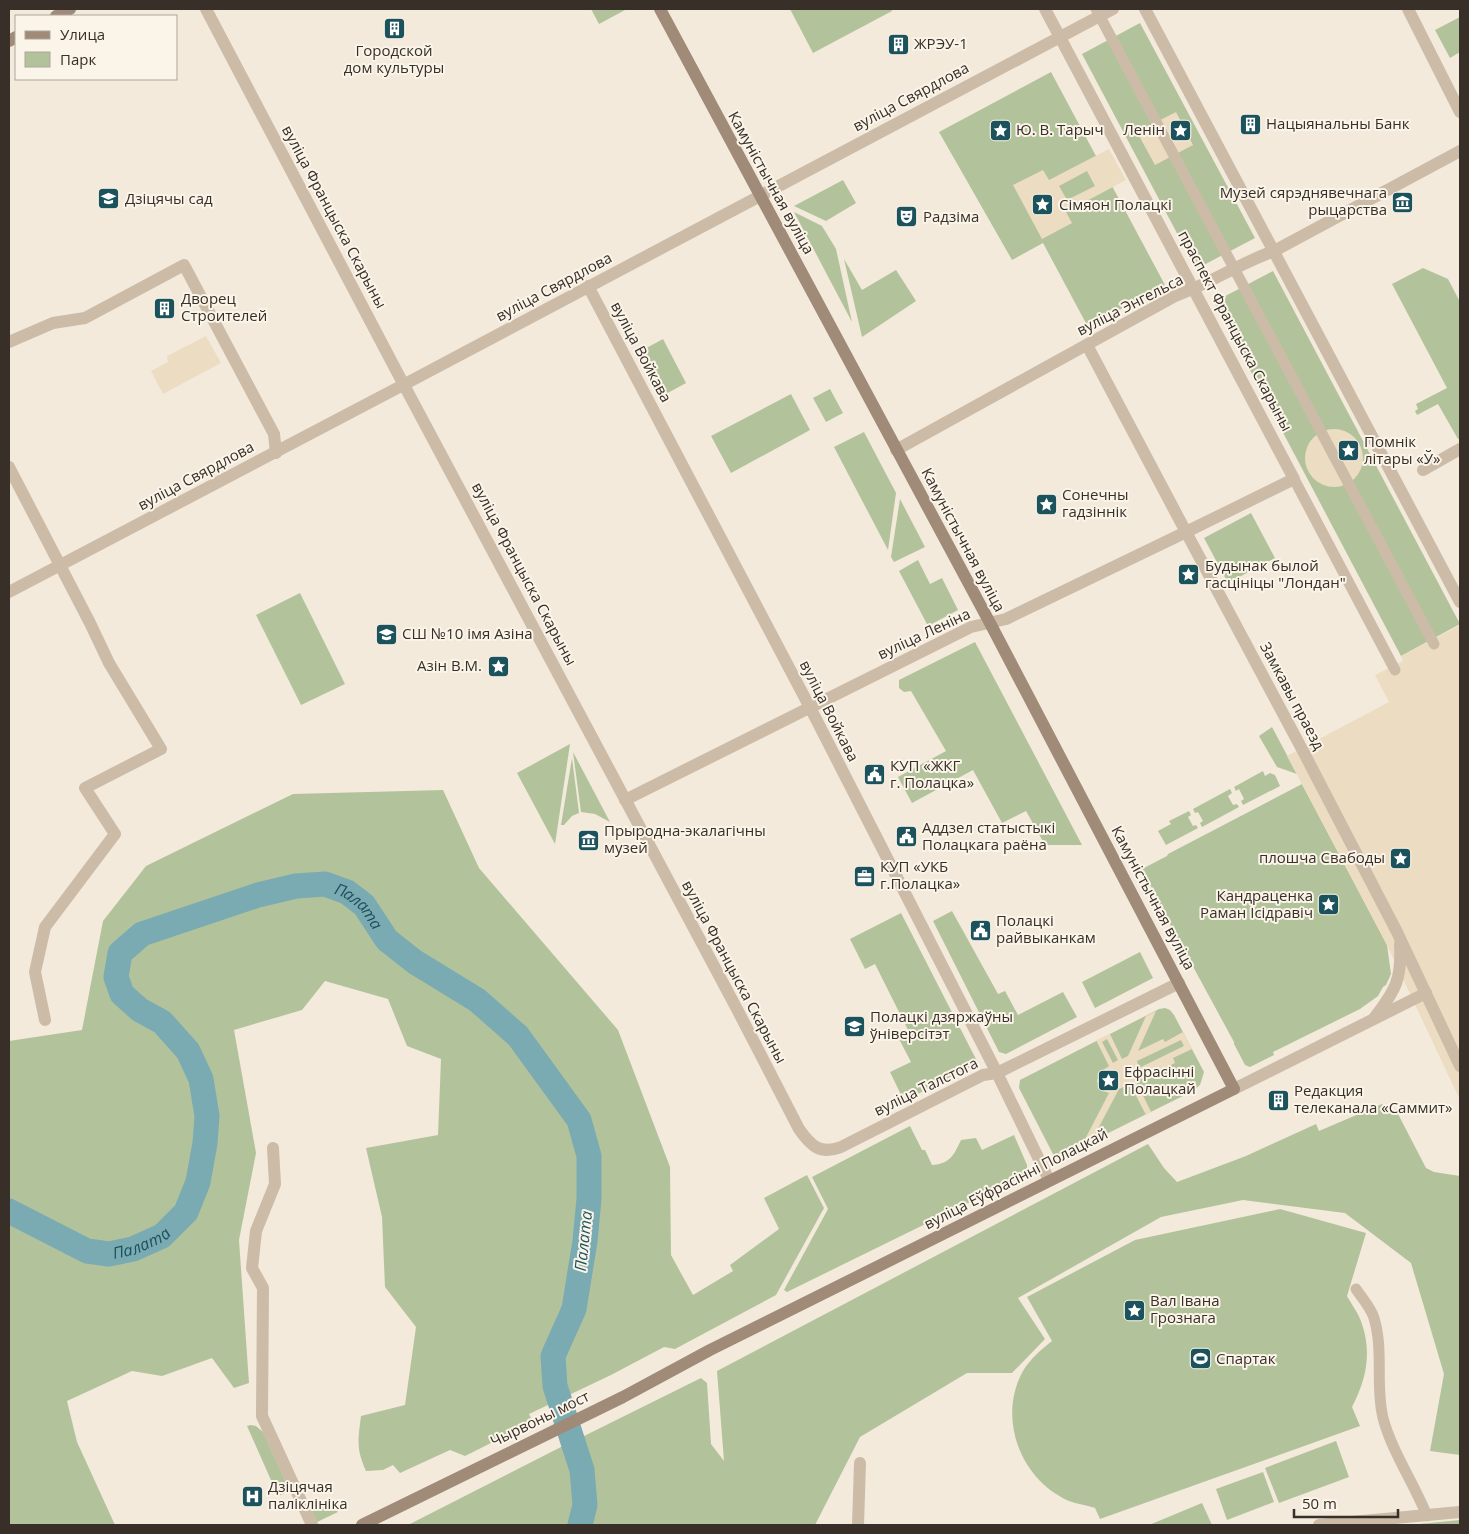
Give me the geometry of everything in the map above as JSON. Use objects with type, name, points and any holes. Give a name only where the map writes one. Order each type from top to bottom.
[{"type":"main road","points":[[58,15],[70,9]]},
{"type":"main road","name":"Камуністычная вуліца","points":[[660,9],[990,623],[1234,1089]]},
{"type":"main road","name":"вуліца Еўфрасінні Полацкай","points":[[623,1396],[710,1350],[1234,1089]]},
{"type":"main road","name":"Чырвоны мост","points":[[362,1525],[623,1396]]},
{"type":"street","name":"вуліца Францыска Скарыны","points":[[206,9],[799,1129],[808,1141],[820,1150]]},
{"type":"street","name":"праспект Францыска Скарыны","points":[[1045,9],[1195,289],[1395,670]]},
{"type":"street","name":"вуліца Свярдлова","points":[[9,592],[276,453],[1060,37],[1098,12],[1113,9]]},
{"type":"street","points":[[1145,9],[1460,602]]},
{"type":"street","points":[[1408,9],[1460,112]]},
{"type":"street","points":[[1098,12],[1434,644]]},
{"type":"street","name":"вуліца Энгельса","points":[[896,450],[1175,296],[1195,289],[1255,258],[1274,251],[1460,151]]},
{"type":"street","points":[[9,342],[53,323],[85,318],[184,265],[274,434],[276,453]]},
{"type":"street","name":"вуліца Войкава","points":[[588,286],[810,708],[997,1073],[1049,1180]]},
{"type":"street","name":"Замкавы праезд","points":[[1087,345],[1399,936],[1460,1066]]},
{"type":"street","points":[[1422,470],[1460,449]]},
{"type":"street","points":[[9,467],[109,663],[161,748],[85,788],[114,834],[45,927],[34,972],[45,1020]]},
{"type":"street","name":"вуліца Леніна","points":[[625,800],[971,626],[1006,619],[1294,479]]},
{"type":"street","points":[[1374,1019],[1397,984],[1401,963],[1399,936]]},
{"type":"street","name":"вуліца Талстога","points":[[820,1150],[832,1150],[841,1147],[984,1075],[997,1073],[1179,983]]},
{"type":"street","name":"вуліца Еўфрасінні Полацкай","points":[[1234,1089],[1426,993]]},
{"type":"street","points":[[274,1148],[275,1184],[256,1231],[252,1268],[263,1288],[262,1416],[312,1525]]},
{"type":"street","points":[[1356,1288],[1374,1317],[1381,1370],[1379,1397],[1383,1419],[1401,1464],[1417,1519]]},
{"type":"street","points":[[858,1525],[860,1463]]},
{"type":"street","points":[[1318,1525],[1417,1519],[1460,1512]]},
{"type":"green space","points":[[591,9],[627,9],[599,24]]},
{"type":"green space","points":[[790,9],[891,9],[892,11],[813,53]]},
{"type":"green space","points":[[1460,17],[1460,52],[1450,58],[1435,30]]},
{"type":"green space","points":[[1140,23],[1255,238],[1196,269],[1082,54]]},
{"type":"green space","points":[[1051,72],[1165,285],[1088,327],[1043,243],[1012,260],[939,132]]},
{"type":"green space","points":[[843,180],[856,203],[826,221],[794,206]]},
{"type":"green space","points":[[794,212],[822,226],[836,249],[852,322]]},
{"type":"green space","points":[[844,259],[862,290],[896,270],[916,301],[862,337]]},
{"type":"green space","points":[[1423,268],[1448,279],[1460,302],[1460,438],[1458,439],[1438,404],[1417,415],[1415,411],[1418,409],[1416,404],[1447,388],[1392,284]]},
{"type":"green space","points":[[1273,271],[1460,624],[1401,656],[1214,302]]},
{"type":"green space","points":[[663,339],[686,383],[664,395],[641,351]]},
{"type":"green space","points":[[830,389],[843,413],[826,422],[813,398]]},
{"type":"green space","points":[[791,394],[810,430],[731,473],[711,436]]},
{"type":"green space","points":[[864,432],[896,493],[888,550],[834,447]]},
{"type":"green space","points":[[900,499],[925,547],[894,562],[891,557]]},
{"type":"green space","points":[[1251,513],[1275,558],[1228,583],[1204,538]]},
{"type":"green space","points":[[918,560],[930,584],[942,578],[958,610],[928,626],[899,571]]},
{"type":"green space","points":[[300,593],[345,684],[301,705],[256,615]]},
{"type":"green space","points":[[975,642],[1082,845],[1045,845],[1026,811],[1002,823],[973,770],[912,803],[898,777],[946,751],[911,691],[904,692],[899,688],[899,680]]},
{"type":"green space","points":[[1272,727],[1297,774],[1277,767],[1259,736]]},
{"type":"green space","points":[[570,744],[555,844],[517,773]]},
{"type":"green space","points":[[573,752],[610,822],[595,814],[581,812]]},
{"type":"green space","points":[[572,758],[579,813],[572,816],[564,825],[561,825]]},
{"type":"green space","points":[[1263,771],[1265,776],[1270,773],[1275,775],[1280,786],[1243,805],[1241,801],[1244,799],[1239,789],[1236,791],[1234,787]]},
{"type":"green space","points":[[1302,784],[1387,945],[1391,974],[1378,996],[1360,1009],[1273,1052],[1274,1055],[1250,1067],[1245,1065],[1159,904],[1156,895],[1152,893],[1154,892],[1142,869]]},
{"type":"green space","points":[[1230,789],[1232,793],[1228,796],[1233,805],[1237,804],[1239,807],[1202,827],[1200,823],[1203,821],[1198,812],[1195,813],[1193,809]]},
{"type":"green space","points":[[443,790],[479,868],[618,1030],[670,1167],[671,1255],[693,1295],[733,1271],[730,1265],[779,1229],[764,1198],[807,1175],[824,1208],[776,1295],[675,1349],[664,1347],[611,1375],[529,1414],[533,1422],[465,1456],[450,1450],[400,1473],[393,1465],[383,1470],[366,1471],[359,1444],[361,1416],[405,1405],[416,1327],[385,1287],[382,1217],[366,1148],[438,1135],[441,1059],[407,1046],[388,999],[325,981],[302,1010],[234,1030],[256,1153],[239,1240],[249,1383],[234,1388],[212,1358],[162,1376],[132,1371],[67,1401],[77,1442],[115,1525],[9,1525],[9,1041],[82,1030],[103,921],[146,866],[293,794]]},
{"type":"green space","points":[[1189,811],[1191,815],[1188,817],[1193,826],[1196,825],[1198,828],[1166,845],[1158,831],[1171,824],[1169,821]]},
{"type":"green space","points":[[952,911],[998,994],[1005,991],[1018,1015],[1063,992],[1077,1017],[1006,1054],[999,1052],[933,921]]},
{"type":"green space","points":[[901,913],[978,1063],[904,1101],[890,1072],[911,1062],[898,1037],[909,1032],[875,964],[865,969],[850,939]]},
{"type":"green space","points":[[1140,952],[1153,978],[1095,1008],[1082,982]]},
{"type":"green space","points":[[1165,1008],[1174,1015],[1204,1072],[1200,1085],[1193,1091],[1060,1157],[1054,1156],[1019,1088],[1020,1080],[1159,1009]]},
{"type":"green space","points":[[1382,1104],[1397,1112],[1426,1168],[1434,1172],[1460,1176],[1460,1455],[1430,1451],[1444,1374],[1411,1263],[1345,1213],[1243,1200],[1161,1217],[1018,1298],[1045,1339],[1012,1373],[967,1373],[860,1437],[815,1525],[592,1525],[597,1501],[589,1461],[580,1438],[701,1378],[707,1383],[711,1444],[724,1461],[717,1371],[1148,1144],[1164,1168],[1177,1182],[1246,1156],[1316,1124],[1319,1131]]},
{"type":"green space","points":[[910,1126],[932,1165],[943,1163],[951,1158],[961,1140],[976,1138],[982,1150],[1014,1135],[1027,1165],[1027,1172],[1025,1175],[787,1292],[784,1290],[828,1209],[812,1177]]},
{"type":"green space","name":"Спартак","points":[[1280,1209],[1366,1233],[1347,1296],[1361,1320],[1367,1346],[1364,1377],[1352,1407],[1360,1426],[1100,1519],[1095,1508],[1069,1501],[1052,1491],[1037,1478],[1026,1463],[1013,1427],[1012,1408],[1016,1389],[1023,1371],[1033,1358],[1052,1341],[1027,1297],[1135,1240]]},
{"type":"green space","points":[[247,1426],[256,1426],[263,1432],[290,1491],[278,1496]]},
{"type":"green space","points":[[1336,1441],[1349,1477],[1279,1503],[1265,1468]]},
{"type":"green space","points":[[561,1447],[572,1474],[573,1504],[568,1525],[408,1525]]},
{"type":"green space","points":[[1263,1472],[1274,1502],[1227,1520],[1216,1489]]},
{"type":"green space","points":[[311,1502],[338,1512],[317,1522],[308,1503]]},
{"type":"green space","points":[[1202,1503],[1212,1525],[1149,1525]]},
{"type":"green space","points":[[1460,1520],[1460,1525],[1418,1525],[1419,1524]]},
{"type":"shaded area","points":[[1176,112],[1193,145],[1155,165],[1137,132]]},
{"type":"shaded area","points":[[1109,149],[1126,180],[1066,212],[1072,223],[1042,239],[1013,185],[1043,170],[1049,180]],"holes":[[[1087,171],[1095,186],[1067,200],[1059,186]]]},
{"type":"shaded area","points":[[206,336],[221,363],[163,394],[151,371],[168,362],[167,356]]},
{"type":"shaded area","points":[[1334,429],[1345,431],[1358,442],[1363,458],[1361,469],[1350,482],[1334,487],[1323,485],[1310,474],[1305,458],[1307,447],[1318,434]]},
{"type":"shaded area","name":"плошча Свабоды","points":[[1460,625],[1460,1100],[1387,945],[1287,756],[1389,702],[1375,675],[1403,661],[1401,656]]},
{"type":"shaded area","points":[[1156,1011],[1138,1051],[1163,1039],[1165,1042],[1183,1032],[1192,1049],[1173,1058],[1175,1063],[1136,1081],[1151,1112],[1146,1115],[1130,1084],[1119,1089],[1091,1142],[1081,1147],[1109,1093],[1101,1090],[1097,1081],[1100,1072],[1109,1066],[1096,1040],[1110,1034],[1122,1059],[1128,1056],[1146,1016]],"holes":[[[1107,1039],[1118,1060],[1113,1063],[1102,1042]],[[1181,1040],[1184,1046],[1139,1068],[1137,1061]],[[1109,1073],[1114,1075],[1115,1084],[1110,1087],[1105,1085],[1103,1080]]]},
{"type":"water","points":[[580,1438],[589,1461],[597,1501],[592,1525],[568,1525],[573,1504],[572,1474],[561,1447]]},
{"type":"waterway","name":"Палата","points":[[9,1211],[87,1251],[109,1254],[133,1249],[162,1236],[186,1212],[198,1182],[205,1143],[207,1116],[201,1079],[188,1051],[162,1022],[140,1010],[122,994],[116,977],[120,953],[142,934],[258,895],[296,886],[325,884],[347,892],[364,905],[387,940],[415,962],[477,1000],[518,1036],[579,1120],[589,1156],[589,1199],[585,1241],[574,1309],[553,1356],[555,1386],[582,1470],[585,1505],[580,1525]]},
{"type":"place","name":"Городской дом культуры","points":[[394,28]]},
{"type":"place","name":"ЖРЭУ-1","points":[[898,44]]},
{"type":"place","name":"Нацыянальны Банк","points":[[1250,124]]},
{"type":"place","name":"Ю. В. Тарыч","points":[[1000,130]]},
{"type":"place","name":"Ленін","points":[[1181,130]]},
{"type":"place","name":"Дзіцячы сад","points":[[109,199]]},
{"type":"place","name":"Музей сярэднявечнага рыцарства","points":[[1403,202]]},
{"type":"place","name":"Сімяон Полацкі","points":[[1043,205]]},
{"type":"place","name":"Радзіма","points":[[907,217]]},
{"type":"place","name":"Дворец Строителей","points":[[165,308]]},
{"type":"place","name":"Помнік літары «Ў»","points":[[1348,451]]},
{"type":"place","name":"Сонечны гадзіннік","points":[[1046,504]]},
{"type":"place","name":"Будынак былой гасцініцы \"Лондан\"","points":[[1189,575]]},
{"type":"place","name":"СШ №10 імя Азіна","points":[[386,634]]},
{"type":"place","name":"Азін В.М.","points":[[498,666]]},
{"type":"place","name":"КУП «ЖКГ г. Полацка»","points":[[874,775]]},
{"type":"place","name":"Аддзел статыстыкі Полацкага раёна","points":[[906,837]]},
{"type":"place","name":"Прыродна-экалагічны музей","points":[[588,840]]},
{"type":"place","name":"плошча Свабоды","points":[[1401,858]]},
{"type":"place","name":"КУП «УКБ г.Полацка»","points":[[864,876]]},
{"type":"place","name":"Кандраценка Раман Ісідравіч","points":[[1329,905]]},
{"type":"place","name":"Полацкі райвыканкам","points":[[980,930]]},
{"type":"place","name":"Полацкі дзяржаўны ўніверсітэт","points":[[854,1026]]},
{"type":"place","name":"Ефрасінні Полацкай","points":[[1108,1081]]},
{"type":"place","name":"Редакция телеканала «Саммит»","points":[[1278,1100]]},
{"type":"place","name":"Вал Івана Грознага","points":[[1134,1310]]},
{"type":"place","name":"Спартак","points":[[1200,1359]]},
{"type":"place","name":"Дзіцячая паліклініка","points":[[252,1496]]}]
